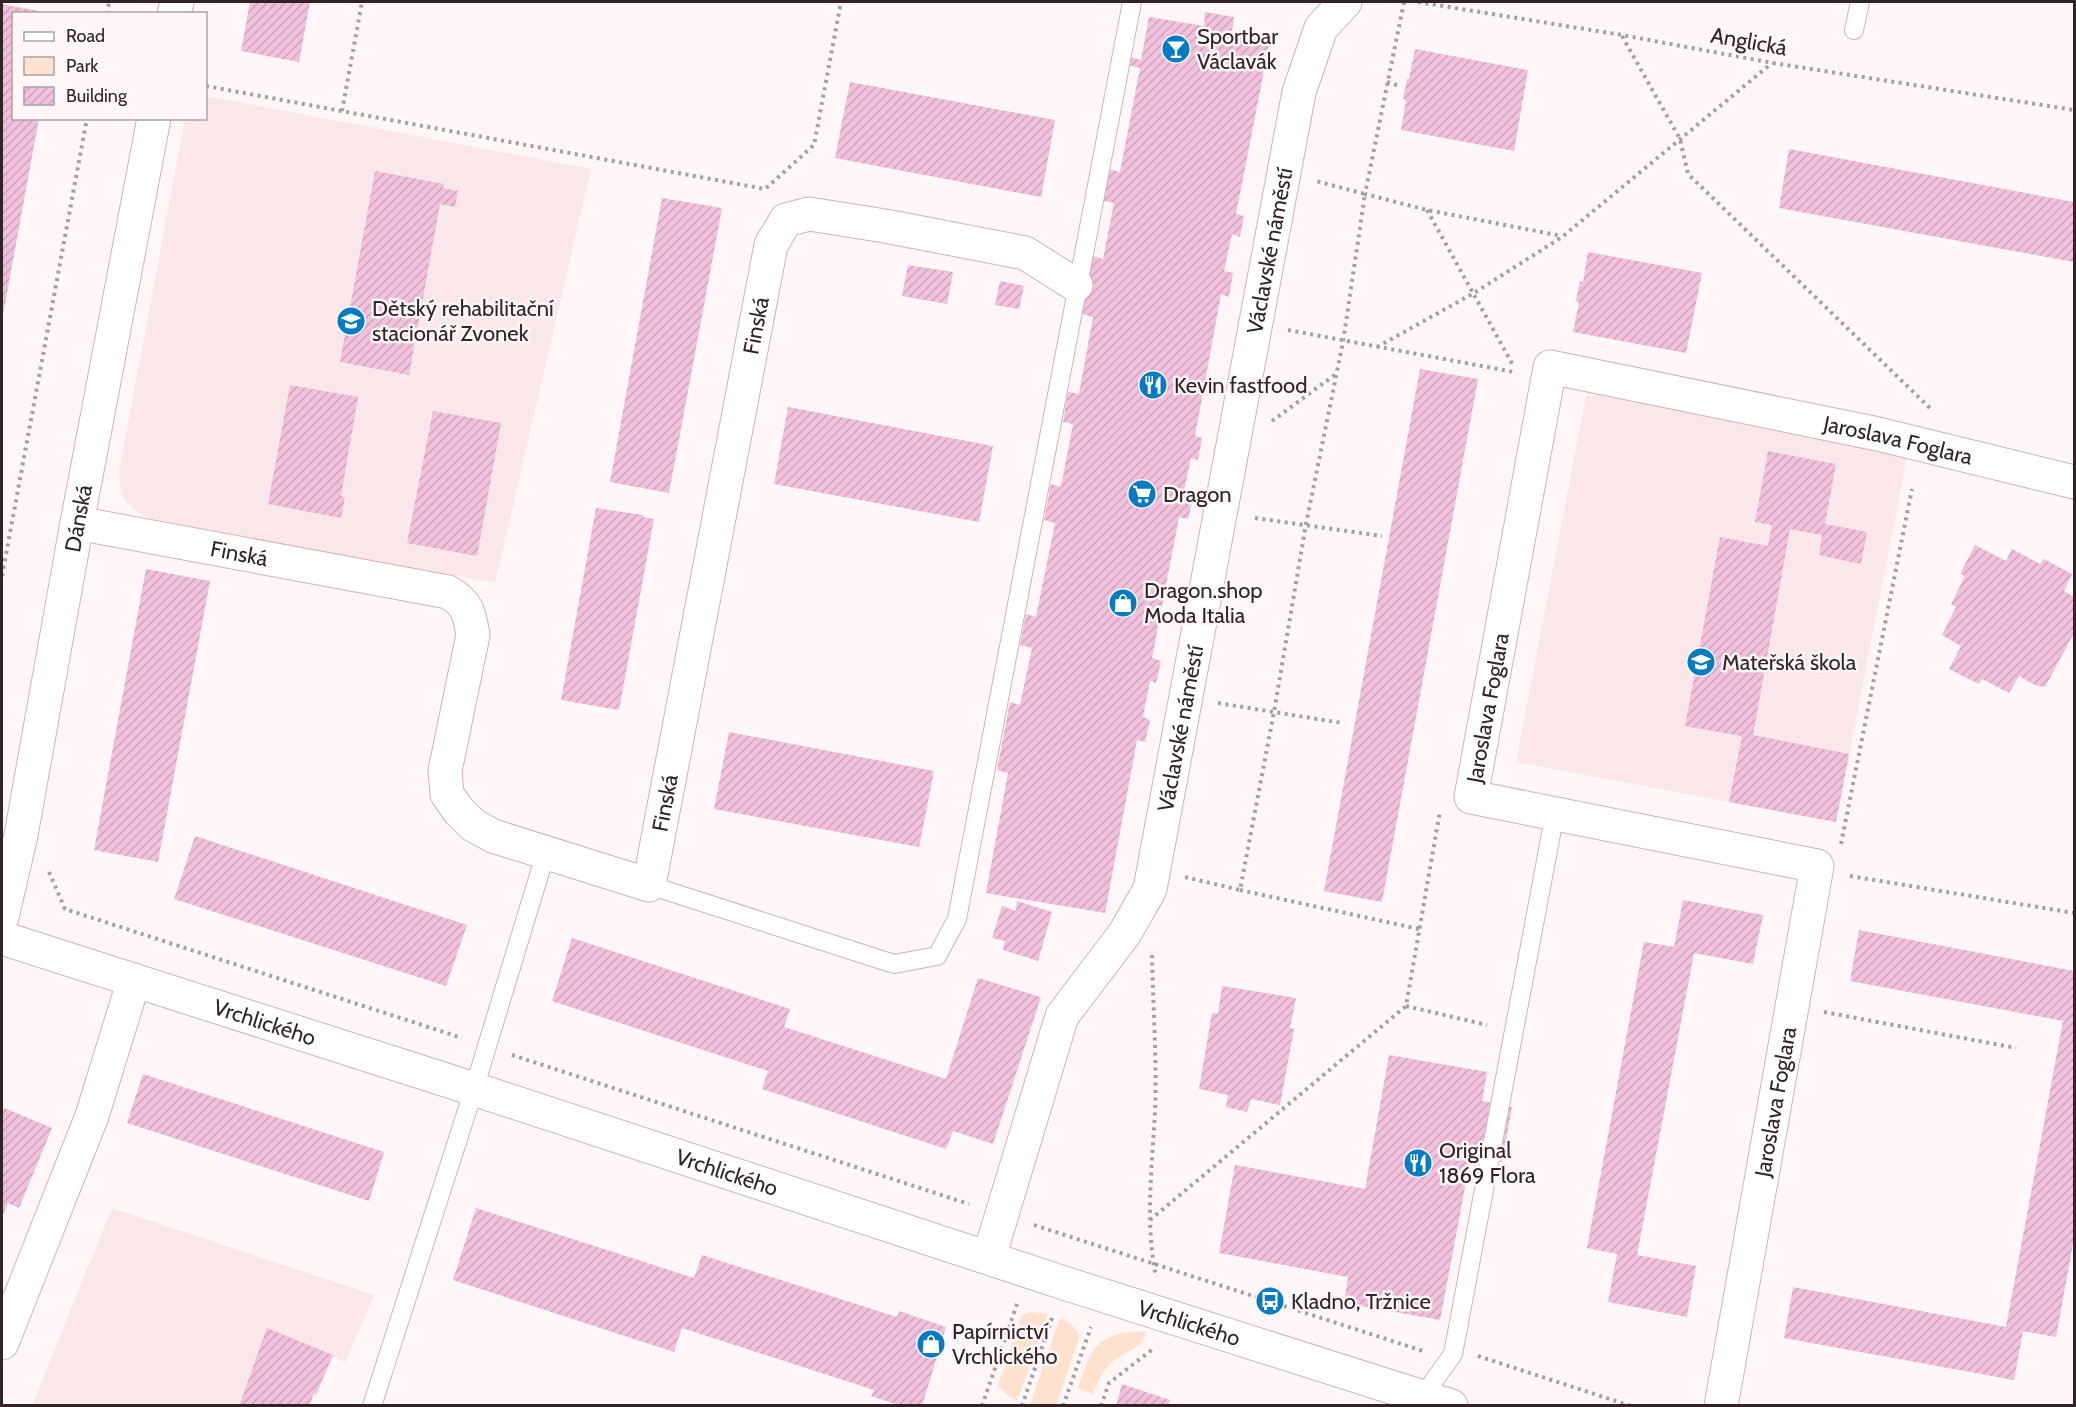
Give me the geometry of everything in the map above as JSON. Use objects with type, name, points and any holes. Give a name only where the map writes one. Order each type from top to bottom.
[{"type":"street","name":"Václavské náměstí","points":[[989,1257],[1062,1016],[1125,933],[1150,889],[1299,92],[1321,28],[1345,2]]},
{"type":"street","name":"Dánská","points":[[2,917],[11,833],[77,523],[154,120]]},
{"type":"street","name":"Finská","points":[[77,523],[448,592],[463,601],[470,615],[473,634],[445,771],[447,794],[472,825],[493,836],[649,885],[771,245],[786,220],[809,214],[1025,253],[1076,285]]},
{"type":"street","name":"Jaroslava Foglara","points":[[1721,1406],[1817,866],[1471,797],[1550,367],[1878,434],[2074,482]]},
{"type":"street","name":"Vrchlického","points":[[2,938],[474,1089],[1431,1402]]},
{"type":"street","points":[[2,1343],[92,1116],[134,980]]},
{"type":"lane","points":[[649,885],[894,964],[937,956],[957,920],[1076,285],[1132,2]]},
{"type":"lane","points":[[1854,30],[1860,2]]},
{"type":"lane","points":[[1431,1402],[1453,1354],[1554,813]]},
{"type":"lane","points":[[372,1406],[474,1089],[546,852]]},
{"type":"path","points":[[342,111],[362,2]]},
{"type":"path","points":[[207,87],[765,189],[814,145],[841,2]]},
{"type":"path","points":[[1240,890],[1274,712],[1306,524],[1343,342],[1365,194],[1404,2]]},
{"type":"path","name":"Anglická","points":[[1418,2],[1622,35],[1773,63],[2074,110]]},
{"type":"path","points":[[1622,35],[1680,139],[1688,174],[1940,418],[1937,450]]},
{"type":"path","points":[[1377,347],[1474,293],[1562,237],[1773,63]]},
{"type":"path","points":[[1387,82],[1400,86]]},
{"type":"path","points":[[2,576],[87,120]]},
{"type":"path","points":[[1313,180],[1427,210],[1562,237]]},
{"type":"path","points":[[1277,328],[1517,373],[1427,210]]},
{"type":"path","points":[[1269,423],[1336,374]]},
{"type":"path","points":[[1840,851],[1912,489]]},
{"type":"path","points":[[1253,518],[1382,536]]},
{"type":"path","points":[[1218,703],[1342,723]]},
{"type":"path","points":[[1150,1220],[1406,1006],[1442,802]]},
{"type":"path","points":[[47,865],[64,909],[1420,1351],[1476,1355],[1631,1406]]},
{"type":"path","points":[[1847,876],[2074,913]]},
{"type":"path","points":[[1184,877],[1419,929]]},
{"type":"path","points":[[1101,1406],[1110,1383],[1154,1348],[1163,1314],[1150,1248],[1152,1142],[1155,1111],[1151,948]]},
{"type":"path","points":[[1406,1006],[1514,1031]]},
{"type":"path","points":[[1821,1012],[2016,1048]]},
{"type":"path","points":[[982,1406],[1028,1271]]},
{"type":"path","points":[[1022,1406],[1064,1283]]},
{"type":"path","points":[[1063,1406],[1102,1295]]},
{"type":"shaded area","name":"Dětský rehabilitační stacionář Zvonek","points":[[207,96],[591,169],[495,583],[145,517],[127,503],[121,493],[119,472],[185,120],[207,120]]},
{"type":"shaded area","name":"Mateřská škola","points":[[1612,392],[1909,447],[1836,822],[1516,762],[1586,396]]},
{"type":"shaded area","points":[[112,1208],[374,1295],[345,1362],[333,1357],[310,1405],[32,1406]]},
{"type":"green space","points":[[1032,1312],[1048,1314],[1017,1401],[1008,1396],[998,1385],[1022,1315]]},
{"type":"green space","points":[[1060,1318],[1070,1323],[1080,1335],[1056,1405],[1030,1405]]},
{"type":"green space","points":[[1146,1331],[1142,1343],[1107,1367],[1093,1394],[1078,1388],[1088,1362],[1099,1344],[1117,1334]]},
{"type":"building","points":[[250,2],[310,2],[299,62],[241,51]]},
{"type":"building","points":[[2,4],[44,12],[12,12],[12,120],[39,120],[3,315]]},
{"type":"building","points":[[1205,12],[1234,17],[1232,32],[1270,40],[1236,214],[1244,216],[1240,237],[1232,234],[1224,271],[1233,273],[1229,297],[1221,294],[1195,436],[1202,438],[1198,460],[1191,458],[1183,495],[1193,497],[1188,519],[1179,517],[1152,658],[1161,661],[1156,683],[1150,681],[1143,717],[1150,720],[1145,742],[1137,740],[1105,913],[986,893],[1008,773],[997,770],[1010,702],[1020,705],[1032,648],[1020,645],[1026,614],[1036,617],[1055,523],[1044,520],[1051,484],[1061,487],[1073,424],[1063,422],[1068,392],[1079,394],[1093,317],[1082,314],[1093,256],[1103,259],[1114,203],[1103,201],[1109,169],[1120,172],[1140,68],[1129,65],[1130,57],[1141,60],[1149,17],[1204,26]]},
{"type":"building","points":[[1415,49],[1528,70],[1514,151],[1401,130],[1406,100],[1403,99]]},
{"type":"building","points":[[850,82],[1055,120],[1041,197],[835,158]]},
{"type":"building","points":[[1789,149],[2074,202],[2074,262],[1779,208]]},
{"type":"building","points":[[375,171],[444,184],[443,188],[458,191],[455,207],[440,204],[409,375],[340,362]]},
{"type":"building","points":[[662,198],[722,208],[669,493],[610,482]]},
{"type":"building","points":[[1588,252],[1702,273],[1686,353],[1573,332],[1579,302],[1576,301],[1580,281],[1583,282]]},
{"type":"building","points":[[908,265],[953,272],[947,304],[902,296]]},
{"type":"building","points":[[1000,281],[1024,286],[1019,309],[995,305]]},
{"type":"building","points":[[1420,369],[1478,379],[1382,902],[1324,891]]},
{"type":"building","points":[[290,385],[358,397],[341,496],[345,497],[341,518],[268,504]]},
{"type":"building","points":[[788,407],[993,446],[979,522],[774,484]]},
{"type":"building","points":[[433,411],[501,423],[477,556],[407,543]]},
{"type":"building","points":[[1768,451],[1836,464],[1825,524],[1867,532],[1861,564],[1819,555],[1822,535],[1790,529],[1753,735],[1849,754],[1836,822],[1729,802],[1742,736],[1685,726],[1720,537],[1768,546],[1772,525],[1755,522]]},
{"type":"building","points":[[596,508],[643,515],[643,517],[654,519],[619,710],[561,700]]},
{"type":"building","points":[[1975,545],[2006,561],[2012,549],[2040,564],[2044,559],[2072,574],[2064,591],[2074,597],[2074,633],[2045,687],[2035,685],[2019,676],[2009,693],[1982,679],[1979,684],[1949,669],[1961,646],[1942,635],[1956,607],[1951,604],[1965,576],[1960,574]]},
{"type":"building","points":[[146,569],[210,581],[158,862],[94,850]]},
{"type":"building","points":[[729,732],[934,771],[919,847],[714,809]]},
{"type":"building","points":[[195,836],[467,925],[446,986],[174,899]]},
{"type":"building","points":[[1683,900],[1763,915],[1753,964],[1694,953],[1637,1255],[1696,1266],[1687,1317],[1608,1302],[1617,1254],[1587,1248],[1644,942],[1674,947]]},
{"type":"building","points":[[1017,901],[1052,912],[1038,961],[1003,950],[1005,941],[992,938],[1002,906],[1016,911]]},
{"type":"building","points":[[1859,930],[2074,971],[2074,1238],[2056,1337],[2023,1331],[2014,1380],[1784,1338],[1793,1287],[2006,1327],[2063,1021],[2069,1022],[1850,981]]},
{"type":"building","points":[[572,938],[790,1009],[784,1027],[946,1079],[978,978],[1041,997],[993,1144],[953,1131],[946,1149],[762,1089],[768,1071],[552,1001]]},
{"type":"building","points":[[1222,986],[1296,998],[1290,1028],[1294,1029],[1280,1105],[1251,1099],[1247,1112],[1226,1107],[1228,1095],[1199,1089],[1212,1013],[1218,1014]]},
{"type":"building","points":[[1389,1055],[1487,1072],[1482,1101],[1512,1107],[1502,1162],[1471,1156],[1440,1320],[1344,1303],[1348,1277],[1219,1253],[1235,1165],[1365,1189]]},
{"type":"building","points":[[143,1074],[384,1152],[369,1201],[127,1123]]},
{"type":"building","points":[[4,1108],[52,1128],[19,1208],[8,1203],[2,1218],[2,1114]]},
{"type":"building","points":[[476,1208],[694,1278],[702,1255],[897,1317],[899,1311],[946,1327],[922,1406],[902,1406],[871,1396],[874,1390],[682,1328],[674,1352],[453,1280]]},
{"type":"building","points":[[267,1328],[333,1355],[309,1406],[239,1406]]},
{"type":"building","points":[[1122,1384],[1170,1400],[1168,1406],[1116,1406]]},
{"type":"place","name":"Sportbar Václavák","points":[[1176,49]]},
{"type":"place","name":"Dětský rehabilitační stacionář Zvonek","points":[[351,321]]},
{"type":"place","name":"Kevin fastfood","points":[[1153,385]]},
{"type":"place","name":"Dragon","points":[[1142,494]]},
{"type":"place","name":"Dragon.shop Moda Italia","points":[[1123,603]]},
{"type":"place","name":"Mateřská škola","points":[[1701,662]]},
{"type":"place","name":"Original 1869 Flora","points":[[1418,1163]]},
{"type":"place","name":"Kladno, Tržnice","points":[[1270,1301]]},
{"type":"place","name":"Papírnictví Vrchlického","points":[[931,1344]]}]
